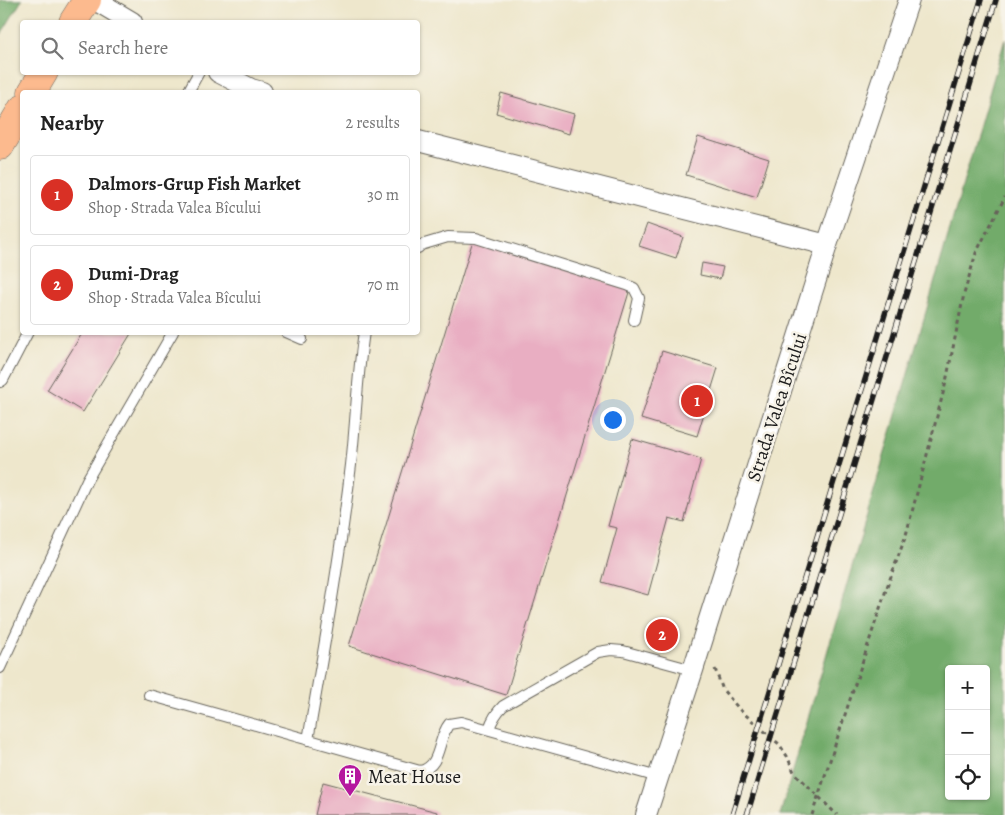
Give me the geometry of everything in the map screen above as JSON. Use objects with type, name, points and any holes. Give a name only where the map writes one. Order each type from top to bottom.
[{"type":"main road","points":[[75,20],[87,0]]},
{"type":"main road","points":[[33,90],[42,75]]},
{"type":"main road","points":[[0,146],[20,112]]},
{"type":"street","points":[[95,0],[129,20]]},
{"type":"street","name":"Strada Valea Bîcului","points":[[646,815],[827,245],[909,0]]},
{"type":"street","points":[[225,75],[258,90]]},
{"type":"street","points":[[420,142],[827,245]]},
{"type":"lane","points":[[189,90],[197,75]]},
{"type":"lane","points":[[420,246],[448,236],[476,238],[627,285],[634,288],[639,298],[634,320]]},
{"type":"lane","points":[[0,382],[3,380],[26,335]]},
{"type":"lane","points":[[0,666],[87,480],[171,335]]},
{"type":"lane","points":[[293,335],[302,339]]},
{"type":"lane","points":[[308,740],[330,619],[351,464],[364,335]]},
{"type":"lane","points":[[489,730],[492,719],[503,706],[598,652],[623,651],[693,670]]},
{"type":"lane","points":[[149,695],[420,771],[427,769],[434,762],[443,732],[449,724],[461,722],[658,777]]},
{"type":"path","points":[[812,815],[817,795],[906,534],[946,382],[964,294],[976,253],[1005,197]]},
{"type":"path","points":[[703,638],[723,690],[740,710],[779,744],[794,772],[837,815]]},
{"type":"green space","points":[[0,0],[22,0],[0,36]]},
{"type":"green space","points":[[1005,39],[1005,815],[780,815]]},
{"type":"building","points":[[501,93],[574,114],[569,134],[496,113]]},
{"type":"building","points":[[698,137],[769,159],[757,197],[686,175]]},
{"type":"building","points":[[647,224],[683,237],[676,258],[639,246]]},
{"type":"building","points":[[473,240],[630,289],[506,695],[349,646]]},
{"type":"building","points":[[702,263],[723,267],[720,279],[700,275]]},
{"type":"building","points":[[81,335],[130,335],[83,412],[47,390]]},
{"type":"building","points":[[662,351],[718,368],[697,436],[641,419]]},
{"type":"building","points":[[632,439],[701,459],[684,522],[669,518],[648,595],[602,582],[617,528],[608,526]]},
{"type":"building","name":"Meat House","points":[[323,782],[437,812],[436,815],[315,815]]},
{"type":"railway","points":[[732,815],[981,0]]},
{"type":"railway","points":[[747,815],[996,0]]},
{"type":"place","name":"Dalmors-Grup Fish Market","points":[[697,401]]},
{"type":"place","name":"Dumi-Drag","points":[[662,635]]},
{"type":"place","name":"Meat House","points":[[350,797]]}]
